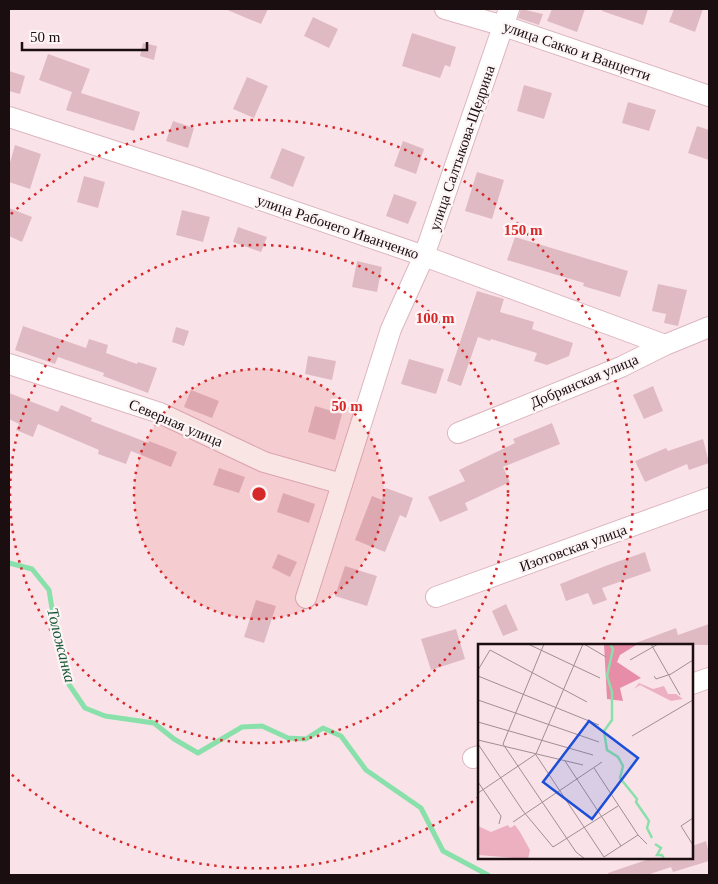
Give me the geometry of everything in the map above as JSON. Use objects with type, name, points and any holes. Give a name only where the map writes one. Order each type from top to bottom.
[{"type":"street","name":"улица Сакко и Ванцетти","points":[[445,9],[507,17],[709,96]]},
{"type":"street","name":"улица Салтыкова-Щедрина","points":[[306,598],[391,329],[424,256],[507,17]]},
{"type":"street","name":"улица Рабочего Иванченко","points":[[9,118],[191,176],[424,256],[665,345]]},
{"type":"street","name":"Добрянская улица","points":[[458,433],[621,367],[665,345],[709,327]]},
{"type":"street","name":"Северная улица","points":[[9,364],[160,413],[264,462],[342,484]]},
{"type":"street","name":"Изотовская улица","points":[[436,597],[709,498]]},
{"type":"street","points":[[693,684],[709,678]]},
{"type":"building","points":[[225,9],[268,9],[261,24]]},
{"type":"building","points":[[521,9],[543,14],[539,25],[518,18]]},
{"type":"building","points":[[552,9],[585,9],[577,32],[547,21]]},
{"type":"building","points":[[603,9],[648,9],[643,25],[602,11]]},
{"type":"building","points":[[674,9],[703,9],[695,32],[669,22]]},
{"type":"building","points":[[313,17],[338,29],[329,48],[304,36]]},
{"type":"building","points":[[412,33],[456,47],[450,67],[445,65],[440,78],[402,66]]},
{"type":"building","points":[[143,43],[157,46],[154,60],[140,56]]},
{"type":"building","points":[[48,54],[90,69],[81,93],[140,112],[134,131],[66,110],[72,92],[39,80]]},
{"type":"building","points":[[9,71],[25,76],[20,94],[9,91]]},
{"type":"building","points":[[247,77],[268,86],[254,118],[233,109]]},
{"type":"building","points":[[524,85],[552,93],[544,119],[517,111]]},
{"type":"building","points":[[628,102],[656,110],[649,131],[622,123]]},
{"type":"building","points":[[173,121],[194,128],[188,148],[166,141]]},
{"type":"building","points":[[697,126],[709,130],[709,160],[688,153]]},
{"type":"building","points":[[403,141],[424,149],[416,174],[394,166]]},
{"type":"building","points":[[15,145],[41,154],[30,189],[9,182],[9,166]]},
{"type":"building","points":[[282,148],[305,157],[293,187],[270,178]]},
{"type":"building","points":[[477,172],[504,180],[492,219],[465,211]]},
{"type":"building","points":[[84,176],[105,182],[98,208],[77,202]]},
{"type":"building","points":[[394,194],[417,202],[408,224],[386,216]]},
{"type":"building","points":[[9,208],[32,217],[22,242],[9,236]]},
{"type":"building","points":[[182,210],[210,217],[203,242],[176,235]]},
{"type":"building","points":[[238,227],[267,237],[261,252],[233,242]]},
{"type":"building","points":[[515,237],[628,271],[620,297],[583,286],[584,283],[507,260]]},
{"type":"building","points":[[357,261],[382,267],[377,292],[352,287]]},
{"type":"building","points":[[658,284],[687,290],[678,326],[664,323],[666,314],[652,311]]},
{"type":"building","points":[[477,291],[504,299],[500,312],[534,322],[532,329],[573,343],[569,356],[547,365],[534,361],[537,353],[478,337],[461,386],[447,381]]},
{"type":"building","points":[[23,326],[86,348],[89,339],[108,345],[106,353],[137,364],[138,362],[157,368],[148,393],[103,376],[104,373],[58,357],[55,364],[15,350]]},
{"type":"building","points":[[176,327],[189,331],[184,346],[172,342]]},
{"type":"building","points":[[308,356],[336,361],[332,380],[305,374]]},
{"type":"building","points":[[409,359],[444,369],[436,394],[401,384]]},
{"type":"building","points":[[653,386],[663,411],[644,419],[633,395]]},
{"type":"building","points":[[191,390],[219,401],[212,418],[184,407]]},
{"type":"building","points":[[9,393],[58,412],[61,405],[92,418],[91,421],[177,452],[171,467],[131,451],[126,464],[98,454],[99,450],[38,424],[33,437],[16,430],[19,424],[9,419]]},
{"type":"building","points":[[315,406],[342,414],[335,440],[308,432]]},
{"type":"building","points":[[552,423],[560,444],[503,467],[510,482],[465,503],[468,510],[440,522],[428,497],[465,481],[459,470],[515,443],[513,439]]},
{"type":"building","points":[[703,439],[709,463],[689,470],[687,464],[645,482],[635,461],[666,448],[668,451]]},
{"type":"building","points":[[219,468],[245,477],[239,493],[213,485]]},
{"type":"building","points":[[386,488],[413,498],[406,518],[400,515],[385,552],[355,540],[372,496],[382,500]]},
{"type":"building","points":[[283,493],[315,504],[309,523],[277,512]]},
{"type":"building","points":[[645,552],[651,571],[602,588],[607,600],[593,605],[588,593],[566,601],[560,584]]},
{"type":"building","points":[[278,554],[297,562],[290,577],[272,568]]},
{"type":"building","points":[[345,566],[377,576],[367,606],[335,596]]},
{"type":"building","points":[[256,600],[276,606],[264,643],[244,637]]},
{"type":"building","points":[[506,604],[518,630],[503,636],[492,611]]},
{"type":"building","points":[[709,624],[709,645],[633,644],[676,628],[678,635]]},
{"type":"building","points":[[456,629],[465,659],[431,670],[421,639]]},
{"type":"building","points":[[706,841],[709,861],[673,872],[671,867],[647,875],[608,875],[608,873],[649,859],[693,859],[693,846]]},
{"type":"waterway","name":"Толожанка","points":[[9,563],[32,569],[49,590],[68,683],[85,708],[105,716],[154,723],[174,739],[198,753],[242,727],[262,726],[288,738],[306,739],[323,728],[341,736],[366,770],[421,808],[443,851],[488,875]]}]
